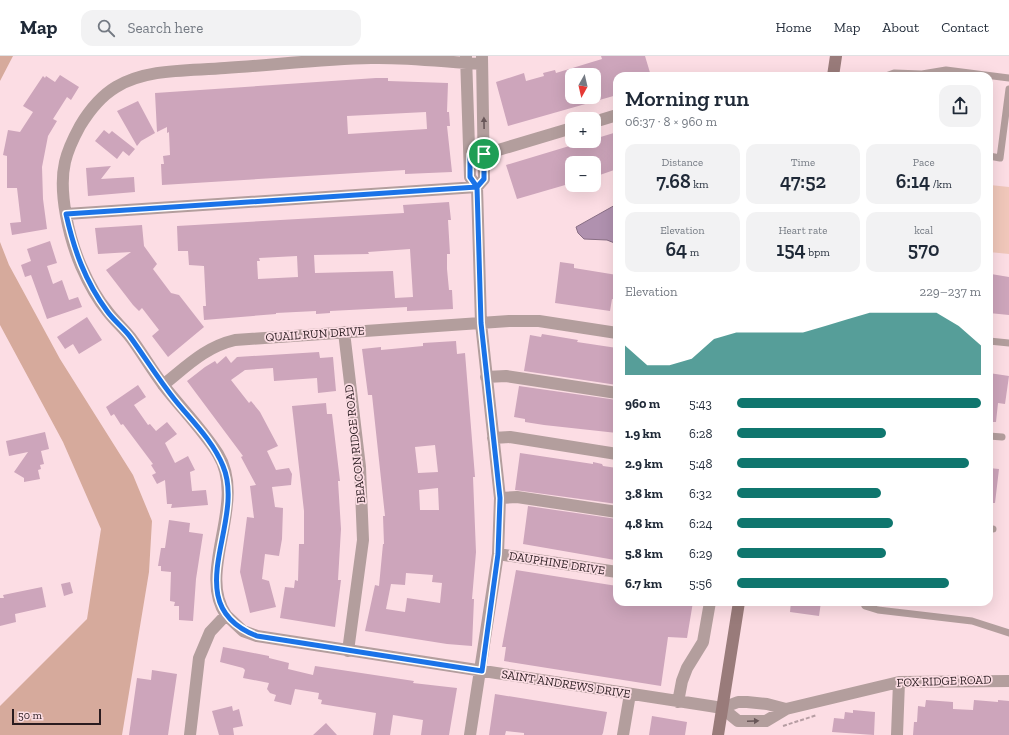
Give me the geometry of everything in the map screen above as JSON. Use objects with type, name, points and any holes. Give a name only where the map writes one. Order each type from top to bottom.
[{"type":"main road","points":[[834,72],[836,56]]},
{"type":"main road","points":[[718,735],[738,606]]},
{"type":"street","points":[[66,214],[477,187],[484,179],[482,60],[372,57],[155,74],[132,80],[116,87],[101,99],[87,114],[68,151],[64,165],[63,186],[66,214],[73,246],[91,286],[108,312],[130,337],[163,385],[218,454],[224,468],[227,487],[227,509],[216,576],[216,590],[219,605],[226,614],[210,632],[199,658],[190,735]]},
{"type":"street","points":[[466,59],[470,177],[477,187],[481,323],[500,498],[498,554],[482,671],[470,735]]},
{"type":"street","points":[[601,120],[613,116]]},
{"type":"street","points":[[470,155],[484,154],[565,130]]},
{"type":"street","name":"QUAIL RUN DRIVE","points":[[163,385],[206,350],[218,344],[235,340],[481,323],[539,321],[613,332]]},
{"type":"street","name":"BEACON RIDGE ROAD","points":[[344,332],[360,467],[363,540],[348,650]]},
{"type":"street","points":[[486,377],[506,376],[613,392]]},
{"type":"street","points":[[493,438],[510,437],[613,453]]},
{"type":"street","points":[[500,498],[517,497],[613,511]]},
{"type":"street","name":"DAUPHINE DRIVE","points":[[498,554],[613,571]]},
{"type":"street","points":[[678,702],[682,681],[687,668],[703,642],[709,606]]},
{"type":"street","name":"SAINT ANDREWS DRIVE","points":[[226,614],[244,630],[257,636],[722,708]]},
{"type":"street","name":"FOX RIDGE ROAD","points":[[722,708],[738,721],[766,721],[786,709],[823,701],[882,684],[898,682],[1009,681]]},
{"type":"street","points":[[897,735],[898,682]]},
{"type":"street","points":[[623,735],[630,694]]},
{"type":"street","name":"FOX RIDGE ROAD","points":[[722,708],[738,702],[767,704],[786,709]]},
{"type":"lane","points":[[934,72],[946,70],[962,72]]},
{"type":"lane","points":[[993,76],[1009,78]]},
{"type":"lane","points":[[993,157],[1000,158],[1009,89]]},
{"type":"lane","points":[[993,341],[1009,343]]},
{"type":"lane","points":[[993,437],[1002,438]]},
{"type":"lane","points":[[865,606],[878,610],[972,621],[1009,634]]},
{"type":"path","points":[[781,726],[821,713]]},
{"type":"shaded area","points":[[0,56],[13,56],[0,81]]},
{"type":"shaded area","points":[[993,185],[1009,187],[1009,254],[993,252]]},
{"type":"shaded area","points":[[613,206],[613,242],[607,240],[584,239],[578,233],[576,227]]},
{"type":"shaded area","points":[[0,242],[9,265],[60,359],[133,475],[152,521],[149,572],[122,735],[0,735],[0,706],[87,619],[101,529],[63,442],[0,325]]},
{"type":"building","points":[[601,56],[645,56],[650,72],[613,72],[613,96],[601,100],[601,68],[572,68],[602,59]]},
{"type":"building","points":[[555,70],[556,73],[565,70],[565,104],[585,104],[508,126],[496,82],[524,73],[526,81],[544,76],[543,73]]},
{"type":"building","points":[[60,75],[79,87],[71,100],[67,97],[53,119],[57,121],[48,136],[42,167],[43,199],[47,229],[12,235],[10,223],[21,222],[17,188],[7,188],[7,156],[3,155],[8,130],[20,132],[33,112],[23,106],[43,76],[45,78],[46,76],[55,82]]},
{"type":"building","points":[[376,78],[388,78],[388,81],[448,83],[447,112],[449,112],[450,126],[447,126],[452,172],[405,174],[405,170],[162,185],[161,164],[164,164],[163,156],[170,155],[169,132],[167,133],[167,127],[157,132],[155,93]],"holes":[[[426,112],[427,129],[348,134],[347,116]]]},
{"type":"building","points":[[138,101],[155,133],[141,141],[137,146],[117,111]]},
{"type":"building","points":[[104,130],[109,134],[112,131],[135,149],[129,156],[123,151],[117,159],[95,141]]},
{"type":"building","points":[[613,133],[613,170],[601,175],[601,156],[565,156],[565,185],[517,199],[506,165],[565,147],[601,148],[601,137]]},
{"type":"building","points":[[111,166],[101,179],[134,177],[135,192],[88,196],[86,168]]},
{"type":"building","points":[[449,202],[451,220],[448,220],[450,254],[447,254],[447,269],[449,290],[452,290],[453,309],[407,311],[407,307],[330,311],[330,313],[316,314],[316,311],[276,313],[204,320],[203,306],[206,306],[204,266],[189,265],[188,251],[178,251],[177,226],[404,213],[403,205]],"holes":[[[410,249],[413,297],[395,298],[393,271],[315,273],[314,255],[369,254],[368,252]],[[297,256],[298,277],[258,279],[257,261],[260,261],[259,258]]]},
{"type":"building","points":[[142,225],[144,246],[157,264],[153,269],[171,293],[179,295],[204,327],[168,357],[152,336],[159,330],[142,308],[139,311],[133,305],[106,270],[131,252],[98,254],[95,228]]},
{"type":"building","points":[[50,241],[57,263],[47,266],[53,284],[62,280],[69,300],[78,297],[82,307],[47,319],[31,275],[25,277],[21,265],[31,261],[27,249]]},
{"type":"building","points":[[560,262],[574,264],[574,268],[613,274],[613,299],[610,311],[555,303]]},
{"type":"building","points":[[993,274],[1009,277],[1009,315],[993,313]]},
{"type":"building","points":[[87,317],[102,340],[79,354],[73,344],[65,349],[57,337]]},
{"type":"building","points":[[542,334],[578,340],[577,342],[613,347],[613,384],[524,371],[530,335],[541,337]]},
{"type":"building","points":[[456,341],[457,354],[465,353],[475,477],[473,477],[476,552],[472,599],[474,599],[472,646],[447,644],[365,631],[375,585],[379,586],[384,544],[383,516],[385,516],[372,395],[368,395],[362,349],[381,347],[381,350],[423,346],[423,343]],"holes":[[[435,445],[438,472],[418,473],[415,447]],[[438,488],[439,510],[420,510],[419,490]],[[406,573],[433,575],[432,582],[442,583],[440,603],[407,598],[405,612],[386,609],[391,584],[405,585]]]},
{"type":"building","points":[[319,352],[320,358],[333,357],[336,391],[318,393],[317,378],[274,381],[273,368],[245,370],[231,380],[249,403],[251,401],[260,412],[278,446],[267,451],[276,470],[289,468],[292,474],[291,485],[272,487],[275,507],[283,508],[282,539],[279,556],[265,554],[262,579],[269,581],[276,607],[250,613],[240,572],[247,517],[254,518],[250,486],[256,485],[241,457],[243,456],[187,381],[205,367],[215,361],[217,364],[226,356],[231,363],[237,357]]},
{"type":"building","points":[[993,374],[1009,376],[1005,404],[998,403],[996,422],[993,422]]},
{"type":"building","points":[[138,385],[146,397],[134,405],[148,425],[150,424],[156,431],[167,422],[177,434],[165,443],[175,463],[188,456],[195,470],[190,472],[192,491],[206,490],[208,505],[171,508],[172,504],[167,504],[165,480],[157,484],[152,475],[156,473],[151,465],[153,464],[123,424],[121,425],[114,414],[111,416],[106,407]]},
{"type":"building","points":[[519,386],[613,399],[613,433],[544,425],[525,422],[525,419],[514,417]]},
{"type":"building","points":[[326,403],[327,414],[332,414],[340,481],[338,481],[341,529],[338,580],[341,580],[335,627],[280,618],[285,587],[294,588],[295,580],[298,581],[299,544],[304,544],[304,511],[292,406]]},
{"type":"building","points":[[45,432],[49,449],[41,451],[44,464],[40,465],[41,469],[38,470],[40,479],[24,482],[24,478],[14,472],[28,452],[9,456],[6,441]]},
{"type":"building","points":[[520,453],[593,464],[593,462],[602,464],[603,466],[613,467],[613,503],[515,490]]},
{"type":"building","points":[[993,468],[999,469],[995,503],[993,503]]},
{"type":"building","points":[[528,506],[613,518],[613,560],[523,544]]},
{"type":"building","points":[[169,520],[190,523],[189,532],[203,534],[196,579],[193,621],[179,620],[179,606],[174,606],[175,602],[170,601],[171,572],[161,571],[161,566],[158,566],[161,548],[165,548]]},
{"type":"building","points":[[516,570],[613,585],[613,606],[692,606],[687,638],[668,637],[661,686],[504,661],[506,647],[502,647]]},
{"type":"building","points":[[70,582],[73,593],[64,596],[61,584]]},
{"type":"building","points":[[42,587],[46,607],[15,614],[16,622],[0,626],[0,598],[4,598],[3,595]]},
{"type":"building","points":[[791,606],[820,606],[819,616],[790,612]]},
{"type":"building","points":[[223,647],[269,656],[269,658],[289,663],[288,669],[313,675],[315,666],[414,681],[413,683],[457,688],[449,735],[421,735],[423,720],[393,715],[390,735],[373,735],[376,713],[321,704],[322,700],[318,699],[319,693],[295,689],[291,705],[274,701],[276,695],[270,693],[267,689],[269,683],[243,678],[245,670],[243,668],[220,662]]},
{"type":"building","points":[[152,670],[177,674],[168,735],[129,735],[137,678],[151,680]]},
{"type":"building","points":[[495,694],[607,712],[603,733],[602,735],[524,735],[524,733],[506,731],[505,735],[489,735]]},
{"type":"building","points":[[926,700],[953,702],[953,709],[973,710],[974,700],[998,702],[998,700],[1009,701],[1009,735],[913,735],[914,722],[917,722],[918,706],[925,707]]},
{"type":"building","points":[[232,706],[233,711],[239,709],[243,726],[233,728],[234,735],[219,735],[212,711]]},
{"type":"building","points":[[853,710],[875,712],[874,735],[832,732],[834,718],[844,719],[845,712],[853,713]]},
{"type":"building","points":[[652,716],[687,722],[685,735],[649,735]]},
{"type":"building","points":[[326,723],[337,735],[313,735]]},
{"type":"route","points":[[484,154],[470,155],[470,177],[477,187],[481,323],[500,498],[498,554],[482,671],[257,636],[244,630],[233,622],[219,605],[216,590],[216,576],[227,509],[227,487],[224,468],[218,454],[163,385],[130,337],[108,312],[91,286],[73,246],[66,214],[477,187],[484,179],[484,154]]}]
